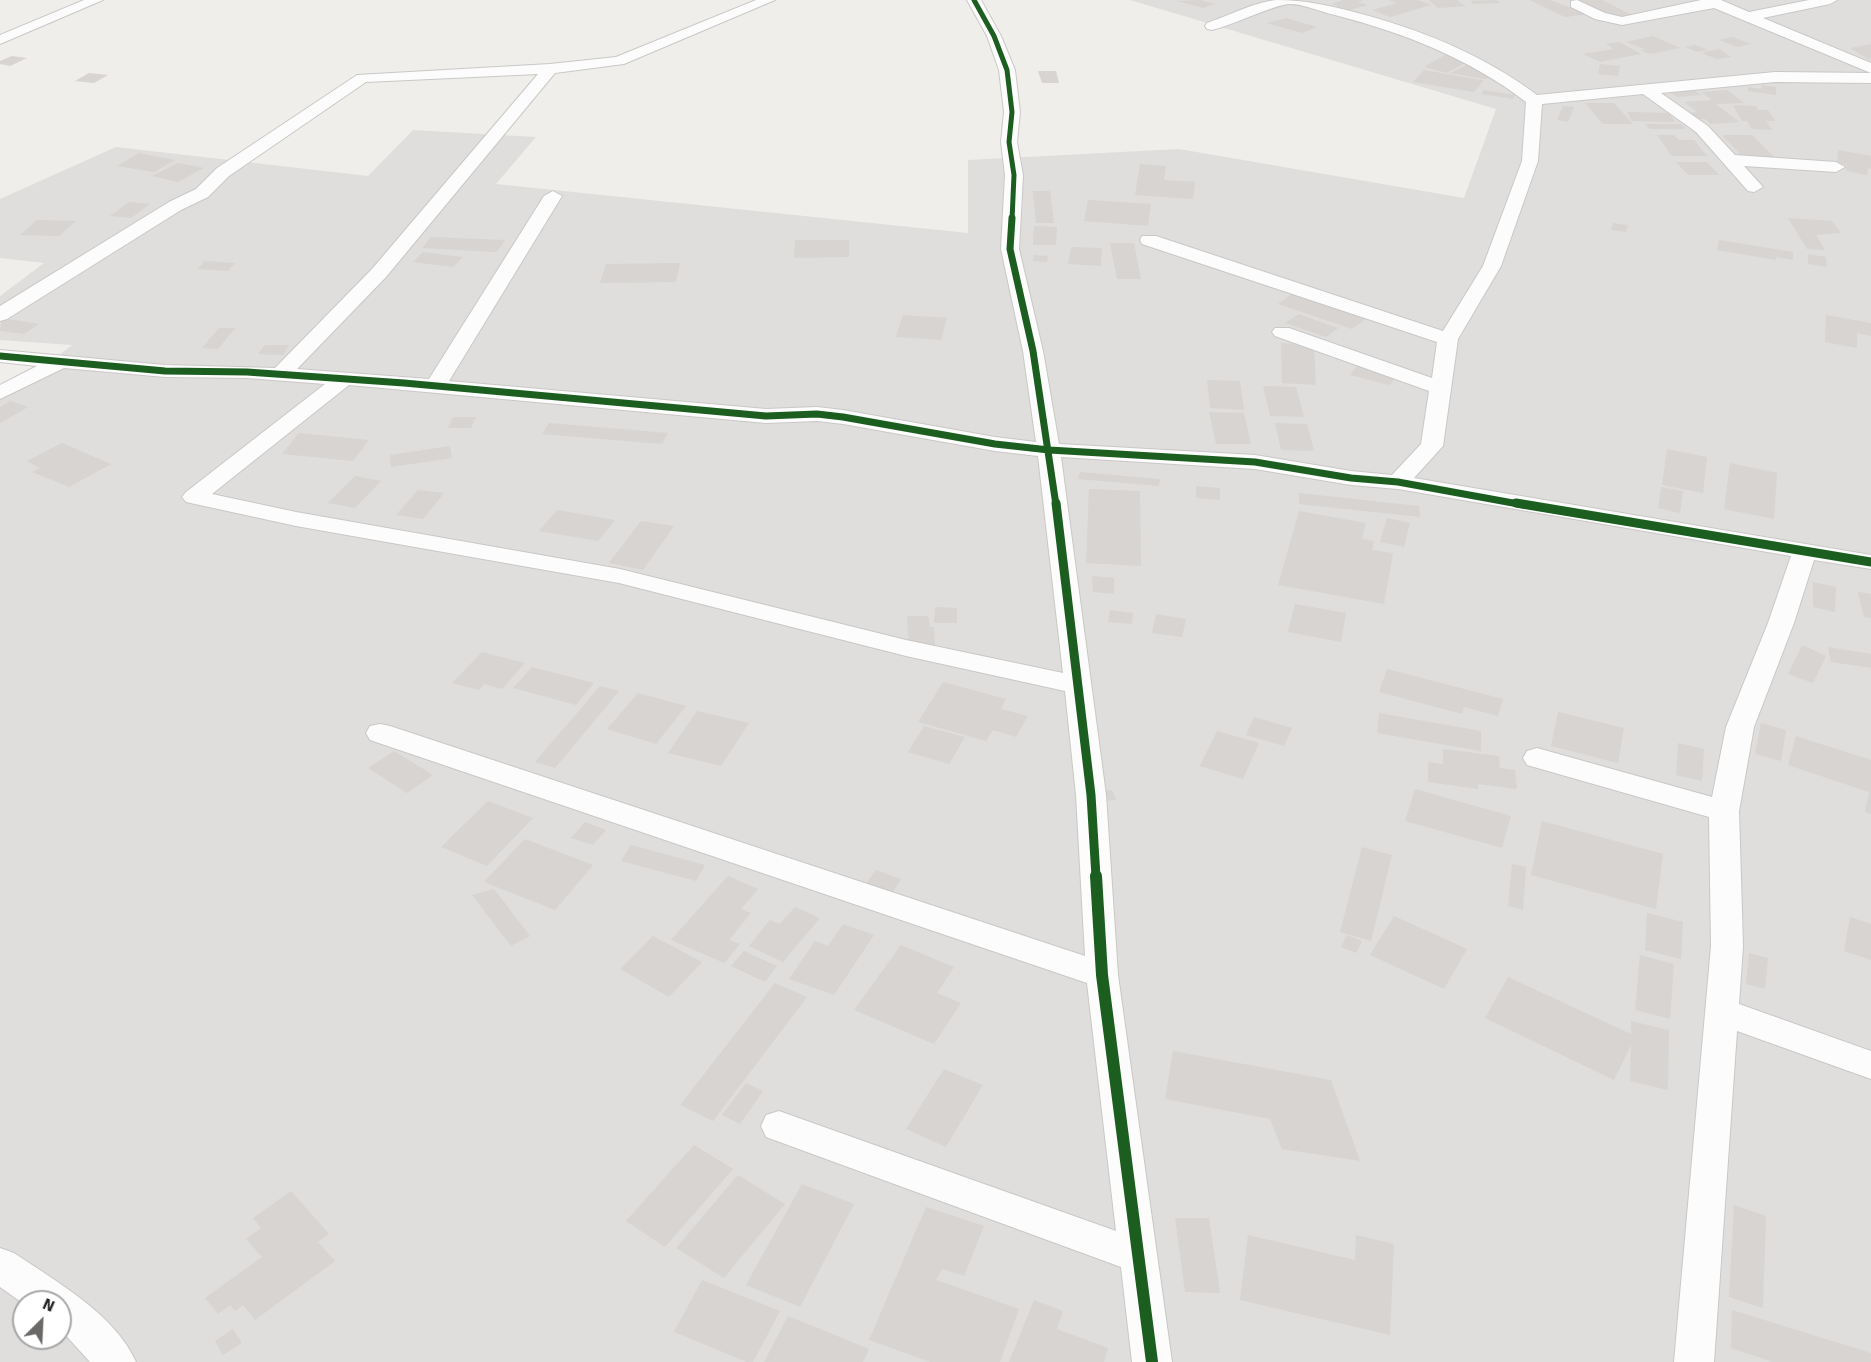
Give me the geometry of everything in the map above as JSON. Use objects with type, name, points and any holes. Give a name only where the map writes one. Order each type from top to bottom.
[{"type":"street","points":[[0,40],[96,0]]},
{"type":"street","points":[[0,315],[175,206],[202,193],[223,172],[362,78],[550,69],[619,61],[768,0]]},
{"type":"street","points":[[974,0],[994,36],[1007,70],[1012,112],[1009,142],[1014,175],[1010,249],[1033,351],[1049,450],[1091,795],[1102,975],[1152,1362]]},
{"type":"street","points":[[1212,26],[1289,0],[1369,20],[1442,46],[1502,75],[1534,100],[1806,75],[1871,78]]},
{"type":"street","points":[[1751,16],[1830,0]]},
{"type":"street","points":[[1576,4],[1600,16],[1622,21],[1712,1],[1871,68]]},
{"type":"street","points":[[280,375],[379,273],[550,69]]},
{"type":"street","points":[[1647,90],[1702,129],[1754,187]]},
{"type":"street","points":[[1398,482],[1432,446],[1448,339],[1492,266],[1530,160],[1534,100]]},
{"type":"street","points":[[1731,160],[1836,167]]},
{"type":"street","points":[[435,386],[553,196]]},
{"type":"street","points":[[1149,240],[1448,339]]},
{"type":"street","points":[[1282,332],[1440,388]]},
{"type":"street","points":[[0,356],[165,371],[280,375],[435,386],[766,416],[818,414],[995,444],[1049,450],[1220,458],[1351,478],[1398,482],[1574,514],[1871,562]]},
{"type":"street","points":[[0,393],[60,362]]},
{"type":"street","points":[[344,379],[194,497],[296,519],[620,576],[906,648],[1077,685]]},
{"type":"street","points":[[1694,1362],[1727,946],[1724,811],[1740,727],[1781,623],[1805,551]]},
{"type":"street","points":[[380,733],[1102,975]]},
{"type":"street","points":[[1538,758],[1724,811]]},
{"type":"street","points":[[1722,1012],[1871,1065]]},
{"type":"street","points":[[779,1126],[1137,1256]]},
{"type":"street","points":[[0,1264],[36,1290]]},
{"type":"street","points":[[72,1315],[116,1362]]},
{"type":"shaded area","points":[[1130,0],[1871,0],[1871,1362],[0,1362],[0,397],[19,386],[72,345],[0,340],[0,296],[44,263],[0,258],[0,199],[116,147],[368,176],[413,130],[536,137],[496,184],[968,233],[968,160],[1179,149],[1464,198],[1496,109]]},
{"type":"building","points":[[1200,0],[1214,4],[1203,8],[1177,1]]},
{"type":"building","points":[[1343,0],[1363,0],[1358,2],[1368,5],[1349,10],[1331,4]]},
{"type":"building","points":[[1388,0],[1418,0],[1431,5],[1390,17],[1372,10],[1397,3]]},
{"type":"building","points":[[1429,0],[1457,0],[1465,6],[1438,8]]},
{"type":"building","points":[[1497,0],[1501,3],[1474,4],[1470,1]]},
{"type":"building","points":[[1529,0],[1550,0],[1588,14],[1565,17]]},
{"type":"building","points":[[1579,0],[1602,0],[1632,15],[1614,17]]},
{"type":"building","points":[[1286,18],[1317,27],[1302,33],[1267,23]]},
{"type":"building","points":[[1653,36],[1680,48],[1650,54],[1640,50],[1645,49],[1626,42]]},
{"type":"building","points":[[1733,37],[1751,44],[1738,47],[1719,40]]},
{"type":"building","points":[[1619,42],[1641,54],[1600,62],[1583,54],[1614,49],[1606,44]]},
{"type":"building","points":[[1871,44],[1871,58],[1868,59],[1850,48]]},
{"type":"building","points":[[1695,45],[1708,50],[1697,52],[1685,47]]},
{"type":"building","points":[[1719,49],[1731,57],[1717,59],[1701,53]]},
{"type":"building","points":[[1445,55],[1468,61],[1447,73],[1424,67]]},
{"type":"building","points":[[12,56],[27,58],[10,66],[0,64],[0,61]]},
{"type":"building","points":[[1469,64],[1495,77],[1484,79],[1450,73]]},
{"type":"building","points":[[1600,64],[1620,66],[1618,76],[1598,74]]},
{"type":"building","points":[[1424,70],[1484,80],[1474,92],[1413,82]]},
{"type":"building","points":[[1038,71],[1056,71],[1059,83],[1042,83]]},
{"type":"building","points":[[89,73],[108,75],[94,83],[75,81]]},
{"type":"building","points":[[1762,85],[1776,87],[1776,95],[1748,91],[1748,87],[1761,89]]},
{"type":"building","points":[[1484,90],[1515,95],[1513,99],[1481,94]]},
{"type":"building","points":[[1694,90],[1702,95],[1677,97],[1669,92]]},
{"type":"building","points":[[1727,90],[1744,103],[1716,104],[1739,122],[1711,124],[1705,119],[1696,119],[1688,113],[1697,112],[1684,102],[1712,100],[1701,92]]},
{"type":"building","points":[[1585,103],[1614,103],[1633,124],[1603,124]]},
{"type":"building","points":[[1733,105],[1756,106],[1758,110],[1768,110],[1775,121],[1766,121],[1772,130],[1752,129],[1747,121],[1742,121]]},
{"type":"building","points":[[1563,106],[1574,107],[1568,122],[1557,120]]},
{"type":"building","points":[[1627,112],[1669,113],[1675,122],[1632,121]]},
{"type":"building","points":[[1645,124],[1681,124],[1686,129],[1650,129]]},
{"type":"building","points":[[1657,135],[1674,135],[1679,140],[1694,140],[1707,156],[1672,156]]},
{"type":"building","points":[[1722,135],[1752,135],[1774,157],[1743,157]]},
{"type":"building","points":[[1838,150],[1871,156],[1871,169],[1868,168],[1867,175],[1846,171],[1847,165],[1837,163]]},
{"type":"building","points":[[139,153],[175,160],[154,172],[117,166]]},
{"type":"building","points":[[1676,162],[1707,162],[1719,175],[1688,175]]},
{"type":"building","points":[[178,163],[204,168],[178,182],[152,176]]},
{"type":"building","points":[[1140,164],[1166,166],[1164,180],[1195,182],[1193,199],[1135,195]]},
{"type":"building","points":[[1033,191],[1050,191],[1054,223],[1036,223]]},
{"type":"building","points":[[1088,200],[1151,204],[1148,226],[1084,221]]},
{"type":"building","points":[[129,202],[150,204],[131,218],[110,216]]},
{"type":"building","points":[[1788,218],[1832,221],[1841,233],[1816,235],[1825,250],[1807,249]]},
{"type":"building","points":[[37,220],[76,221],[59,236],[20,235]]},
{"type":"building","points":[[1613,223],[1628,225],[1626,232],[1611,230]]},
{"type":"building","points":[[1034,226],[1057,227],[1056,245],[1033,245]]},
{"type":"building","points":[[431,237],[505,240],[497,252],[422,248]]},
{"type":"building","points":[[795,240],[849,240],[849,257],[794,258]]},
{"type":"building","points":[[1719,240],[1793,252],[1793,260],[1776,257],[1776,260],[1717,250]]},
{"type":"building","points":[[1110,243],[1134,243],[1141,279],[1117,279]]},
{"type":"building","points":[[1071,247],[1102,248],[1101,266],[1068,264]]},
{"type":"building","points":[[423,252],[463,257],[453,267],[413,262]]},
{"type":"building","points":[[1808,254],[1826,257],[1827,267],[1808,264]]},
{"type":"building","points":[[1034,255],[1048,256],[1047,262],[1033,261]]},
{"type":"building","points":[[205,261],[235,263],[228,271],[197,269]]},
{"type":"building","points":[[680,263],[676,282],[600,283],[606,264]]},
{"type":"building","points":[[1292,294],[1366,319],[1352,329],[1278,304]]},
{"type":"building","points":[[1299,314],[1338,328],[1326,337],[1285,323]]},
{"type":"building","points":[[903,315],[947,318],[941,340],[896,337]]},
{"type":"building","points":[[1826,315],[1871,323],[1871,336],[1857,333],[1857,348],[1825,342]]},
{"type":"building","points":[[2,318],[39,324],[24,334],[0,331]]},
{"type":"building","points":[[219,328],[235,328],[218,349],[202,348]]},
{"type":"building","points":[[1281,343],[1314,345],[1316,385],[1282,383]]},
{"type":"building","points":[[265,345],[289,345],[283,355],[258,354]]},
{"type":"building","points":[[1358,365],[1397,374],[1390,385],[1350,375]]},
{"type":"building","points":[[1207,380],[1240,381],[1244,410],[1210,408]]},
{"type":"building","points":[[1263,386],[1296,387],[1304,417],[1270,416]]},
{"type":"building","points":[[10,401],[28,407],[0,423],[0,407]]},
{"type":"building","points":[[1209,412],[1244,413],[1251,444],[1216,444]]},
{"type":"building","points":[[453,417],[476,417],[471,428],[448,428]]},
{"type":"building","points":[[549,423],[668,433],[662,444],[542,434]]},
{"type":"building","points":[[1275,423],[1307,424],[1314,451],[1281,450]]},
{"type":"building","points":[[299,433],[369,440],[353,461],[282,454]]},
{"type":"building","points":[[62,443],[111,464],[69,487],[32,472],[40,468],[27,461]]},
{"type":"building","points":[[450,446],[452,458],[391,467],[390,455]]},
{"type":"building","points":[[1667,449],[1707,457],[1703,493],[1662,485]]},
{"type":"building","points":[[1730,463],[1777,473],[1774,519],[1724,509]]},
{"type":"building","points":[[1080,472],[1160,479],[1159,486],[1078,479]]},
{"type":"building","points":[[355,476],[381,481],[355,508],[328,503]]},
{"type":"building","points":[[1196,486],[1220,488],[1220,500],[1196,498]]},
{"type":"building","points":[[1661,487],[1683,491],[1680,513],[1658,508]]},
{"type":"building","points":[[1089,489],[1140,491],[1141,566],[1086,563]]},
{"type":"building","points":[[418,490],[444,493],[423,519],[396,515]]},
{"type":"building","points":[[1299,493],[1419,506],[1420,517],[1299,504]]},
{"type":"building","points":[[557,510],[615,520],[598,541],[539,531]]},
{"type":"building","points":[[1299,511],[1366,523],[1362,539],[1374,541],[1372,550],[1393,553],[1384,604],[1278,585]]},
{"type":"building","points":[[1387,518],[1410,523],[1404,547],[1380,542]]},
{"type":"building","points":[[641,521],[674,526],[643,570],[609,563]]},
{"type":"building","points":[[1092,576],[1114,578],[1114,594],[1093,592]]},
{"type":"building","points":[[1813,582],[1836,587],[1835,612],[1813,607]]},
{"type":"building","points":[[1858,592],[1871,594],[1871,618],[1864,617]]},
{"type":"building","points":[[1295,604],[1346,613],[1341,642],[1288,632]]},
{"type":"building","points":[[935,607],[957,608],[957,623],[934,623]]},
{"type":"building","points":[[1110,610],[1133,613],[1132,624],[1108,622]]},
{"type":"building","points":[[1156,614],[1186,619],[1182,637],[1152,633]]},
{"type":"building","points":[[907,616],[928,616],[930,627],[934,627],[935,645],[909,646]]},
{"type":"building","points":[[1802,645],[1826,656],[1813,683],[1788,674]]},
{"type":"building","points":[[1828,647],[1871,654],[1871,668],[1831,662]]},
{"type":"building","points":[[482,652],[525,663],[502,689],[484,684],[479,690],[452,683]]},
{"type":"building","points":[[532,667],[594,683],[576,705],[513,688]]},
{"type":"building","points":[[1387,669],[1503,699],[1498,716],[1464,707],[1462,714],[1379,692]]},
{"type":"building","points":[[943,682],[1006,699],[1001,709],[1028,716],[1016,737],[993,730],[986,741],[918,722]]},
{"type":"building","points":[[600,686],[619,691],[555,768],[535,762]]},
{"type":"building","points":[[638,693],[686,706],[656,744],[607,729]]},
{"type":"building","points":[[697,711],[749,723],[721,766],[668,753]]},
{"type":"building","points":[[1558,712],[1624,728],[1618,763],[1551,746]]},
{"type":"building","points":[[1379,713],[1481,731],[1481,751],[1377,733]]},
{"type":"building","points":[[1254,717],[1292,728],[1284,746],[1246,735]]},
{"type":"building","points":[[1761,723],[1786,730],[1781,761],[1755,754]]},
{"type":"building","points":[[924,726],[965,737],[949,764],[908,752]]},
{"type":"building","points":[[1217,731],[1259,743],[1243,779],[1200,766]]},
{"type":"building","points":[[1796,736],[1871,760],[1871,814],[1865,812],[1869,792],[1788,765]]},
{"type":"building","points":[[1678,743],[1704,749],[1702,781],[1676,775]]},
{"type":"building","points":[[1443,749],[1499,756],[1500,768],[1515,770],[1517,789],[1478,784],[1478,789],[1428,782],[1428,762],[1443,764]]},
{"type":"building","points":[[394,751],[433,775],[407,793],[368,768]]},
{"type":"building","points":[[1415,789],[1511,816],[1502,848],[1405,821]]},
{"type":"building","points":[[1112,790],[1116,800],[1101,801],[1098,791]]},
{"type":"building","points":[[488,801],[533,818],[487,866],[441,847]]},
{"type":"building","points":[[1542,821],[1663,854],[1656,909],[1531,875]]},
{"type":"building","points":[[585,822],[606,830],[593,845],[571,838]]},
{"type":"building","points":[[525,839],[593,865],[555,910],[484,882]]},
{"type":"building","points":[[631,845],[705,865],[696,881],[621,861]]},
{"type":"building","points":[[1362,847],[1392,855],[1371,941],[1340,932]]},
{"type":"building","points":[[1512,864],[1526,867],[1523,910],[1508,906]]},
{"type":"building","points":[[876,870],[901,879],[892,893],[866,884]]},
{"type":"building","points":[[728,876],[758,889],[741,909],[751,913],[729,940],[740,944],[724,963],[671,940]]},
{"type":"building","points":[[494,889],[530,936],[511,946],[472,895]]},
{"type":"building","points":[[795,907],[820,918],[783,962],[749,946],[770,920],[780,924]]},
{"type":"building","points":[[1647,913],[1683,922],[1681,959],[1645,950]]},
{"type":"building","points":[[1394,916],[1467,949],[1444,989],[1370,955]]},
{"type":"building","points":[[1850,917],[1871,924],[1871,960],[1844,951]]},
{"type":"building","points":[[843,924],[874,935],[834,995],[789,979],[815,941],[828,946]]},
{"type":"building","points":[[1347,935],[1362,941],[1356,953],[1341,947]]},
{"type":"building","points":[[653,936],[702,962],[669,997],[620,969]]},
{"type":"building","points":[[901,945],[954,967],[937,993],[961,1003],[934,1044],[854,1010]]},
{"type":"building","points":[[744,951],[777,966],[765,982],[731,966]]},
{"type":"building","points":[[1749,953],[1768,958],[1765,989],[1746,984]]},
{"type":"building","points":[[1640,955],[1674,964],[1670,1019],[1635,1010]]},
{"type":"building","points":[[1508,977],[1631,1034],[1631,1021],[1669,1030],[1668,1090],[1630,1081],[1631,1045],[1614,1080],[1485,1018]]},
{"type":"building","points":[[775,983],[807,997],[713,1121],[680,1105]]},
{"type":"building","points":[[1173,1051],[1331,1080],[1360,1161],[1282,1149],[1270,1119],[1165,1099]]},
{"type":"building","points":[[944,1069],[983,1085],[946,1147],[906,1129]]},
{"type":"building","points":[[746,1083],[763,1091],[740,1124],[722,1115]]},
{"type":"building","points":[[694,1145],[733,1169],[665,1247],[626,1221]]},
{"type":"building","points":[[738,1175],[785,1204],[724,1278],[676,1248]]},
{"type":"building","points":[[802,1184],[854,1204],[800,1307],[746,1285]]},
{"type":"building","points":[[291,1191],[329,1234],[318,1242],[335,1261],[255,1320],[243,1305],[235,1311],[230,1305],[218,1314],[205,1298],[262,1257],[246,1239],[261,1228],[253,1218]]},
{"type":"building","points":[[1734,1205],[1766,1216],[1763,1308],[1729,1297]]},
{"type":"building","points":[[926,1207],[984,1226],[964,1276],[942,1269],[936,1280],[1019,1309],[1000,1362],[930,1362],[869,1340]]},
{"type":"building","points":[[1175,1218],[1209,1218],[1220,1293],[1185,1292]]},
{"type":"building","points":[[1248,1235],[1355,1260],[1356,1235],[1394,1244],[1390,1335],[1240,1300]]},
{"type":"building","points":[[702,1280],[780,1311],[753,1362],[747,1362],[674,1332]]},
{"type":"building","points":[[1034,1300],[1063,1311],[1057,1329],[1108,1348],[1104,1362],[1009,1362]]},
{"type":"building","points":[[1732,1310],[1871,1353],[1871,1362],[1773,1362],[1731,1348]]},
{"type":"building","points":[[788,1316],[869,1349],[863,1362],[764,1362]]},
{"type":"building","points":[[233,1329],[242,1343],[223,1355],[215,1341]]},
{"type":"cycle path","points":[[974,0],[994,36],[1007,70],[1012,112],[1009,142],[1014,175],[1010,249],[1033,351],[1049,450],[1091,795],[1102,975],[1152,1362]]},
{"type":"cycle path","points":[[0,356],[165,371],[247,372],[404,383],[766,416],[817,414],[995,444],[1049,450],[1255,462],[1351,478],[1398,482],[1574,514],[1871,562]]}]
